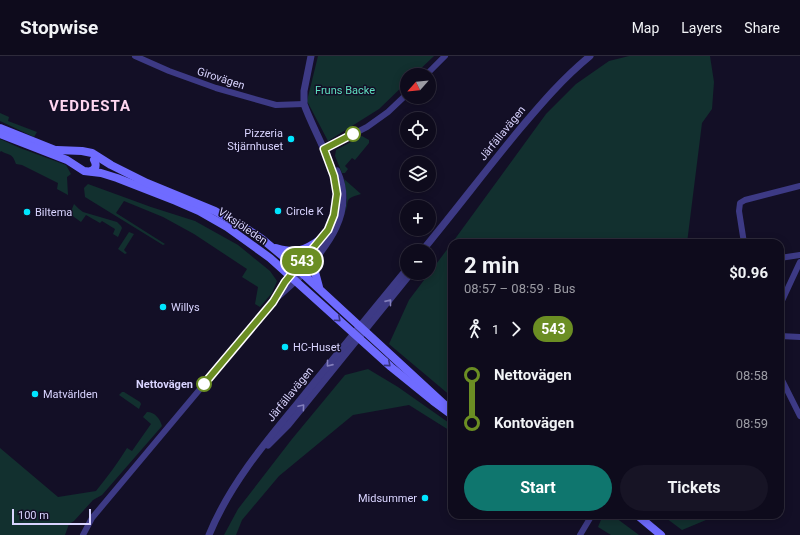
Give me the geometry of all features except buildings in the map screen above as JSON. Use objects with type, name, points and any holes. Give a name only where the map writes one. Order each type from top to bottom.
[{"type":"main road","name":"Viksjöleden","points":[[0,128],[68,155],[84,156]]},
{"type":"main road","points":[[0,134],[58,156],[78,166],[84,171],[91,171],[95,167],[96,163],[89,156],[84,156],[79,160],[78,166]]},
{"type":"main road","name":"Viksjöleden","points":[[57,150],[92,153],[111,165],[147,183]]},
{"type":"main road","name":"Viksjöleden","points":[[94,160],[114,172],[147,183],[215,211],[247,229],[274,247],[448,407]]},
{"type":"main road","name":"Viksjöleden","points":[[91,171],[106,174],[176,201],[213,218],[254,245],[293,278],[356,336],[413,385],[448,412]]},
{"type":"main road","points":[[274,247],[287,251],[298,252],[321,240]]},
{"type":"main road","points":[[314,260],[315,272],[320,290]]},
{"type":"main road","points":[[642,519],[661,535]]},
{"type":"street","name":"Girovägen","points":[[135,56],[169,71],[216,88],[276,105],[304,104]]},
{"type":"street","points":[[83,535],[92,518],[273,302],[285,282],[293,278],[300,270],[328,230],[334,215],[337,194],[334,176],[304,104],[304,91],[311,56]]},
{"type":"street","points":[[433,68],[445,56]]},
{"type":"street","name":"Järfällavägen","points":[[576,68],[583,56]]},
{"type":"street","name":"Järfällavägen","points":[[428,244],[544,100],[590,56]]},
{"type":"street","points":[[324,149],[372,123],[388,112],[400,101]]},
{"type":"street","points":[[300,270],[314,260],[336,230],[343,202],[339,175],[332,160],[324,149]]},
{"type":"street","points":[[743,239],[738,211],[740,204],[745,200],[800,186]]},
{"type":"street","name":"Järfällavägen","points":[[431,244],[450,216]]},
{"type":"street","points":[[784,257],[800,255]]},
{"type":"street","points":[[784,296],[800,262]]},
{"type":"street","name":"Järfällavägen","points":[[363,328],[400,278]]},
{"type":"street","name":"Järfällavägen","points":[[209,535],[226,498],[273,433],[405,280]]},
{"type":"street","points":[[784,336],[800,337]]},
{"type":"street","points":[[784,384],[800,416]]},
{"type":"street","points":[[580,535],[590,519]]},
{"type":"green space","name":"Fruns Backe","points":[[318,56],[434,56],[421,68],[400,68],[400,89],[379,109],[328,141],[307,101]]},
{"type":"green space","points":[[629,56],[710,56],[714,82],[712,109],[702,123],[688,239],[455,239],[546,114],[576,84],[609,61]]},
{"type":"green space","points":[[0,113],[9,117],[8,121],[37,132],[34,137],[0,121]]},
{"type":"green space","points":[[362,136],[369,140],[369,143],[355,160],[352,158],[345,166],[348,169],[345,173],[342,173],[335,156],[336,150]]},
{"type":"green space","points":[[0,139],[66,165],[71,174],[67,177],[68,195],[57,189],[58,183],[22,165],[16,164],[12,156],[1,151],[0,152]]},
{"type":"green space","points":[[344,179],[361,194],[348,200],[345,213],[347,199]]},
{"type":"green space","points":[[88,184],[195,221],[238,245],[270,271],[277,281],[272,293],[260,307],[255,304],[258,287],[242,277],[247,269],[194,234],[163,217],[124,201],[116,213],[165,244],[163,245],[85,197],[84,188]]},
{"type":"green space","points":[[74,204],[83,212],[117,222],[122,228],[118,237],[113,234],[115,229],[102,221],[100,223],[86,215],[81,222],[70,214]]},
{"type":"green space","points":[[129,232],[134,234],[124,250],[127,253],[125,254],[118,249]]},
{"type":"green space","points":[[448,248],[448,394],[389,344],[409,300],[424,280],[436,280],[436,264]]},
{"type":"green space","points":[[368,369],[398,387],[448,422],[448,429],[409,405],[353,415],[279,476],[242,520],[236,535],[224,535],[238,509],[292,439],[345,375]]},
{"type":"green space","points":[[122,392],[140,402],[141,404],[139,409],[119,395]]},
{"type":"green space","points":[[147,412],[157,416],[162,426],[102,495],[93,500],[74,521],[69,524],[65,535],[0,535],[0,448],[58,497],[96,491],[127,448],[132,451],[151,424],[143,417]]},
{"type":"green space","points":[[601,519],[617,519],[639,535],[611,535],[598,527]]},
{"type":"green space","points":[[667,519],[708,519],[682,530]]},
{"type":"bus line","name":"543","points":[[204,384],[273,302],[285,282],[328,230],[332,223],[337,204],[337,194],[334,176],[324,149],[353,134]]},
{"type":"place","name":"Pizzeria Stjärnhuset","points":[[291,139]]},
{"type":"place","name":"Circle K","points":[[278,211]]},
{"type":"place","name":"Biltema","points":[[27,212]]},
{"type":"place","name":"Willys","points":[[163,307]]},
{"type":"place","name":"HC-Huset","points":[[285,347]]},
{"type":"place","name":"Nettovägen","points":[[204,384]]},
{"type":"place","name":"Matvärlden","points":[[35,394]]},
{"type":"place","name":"Midsummer","points":[[425,498]]},
{"type":"district","name":"VEDDESTA","points":[[90,106]]}]
